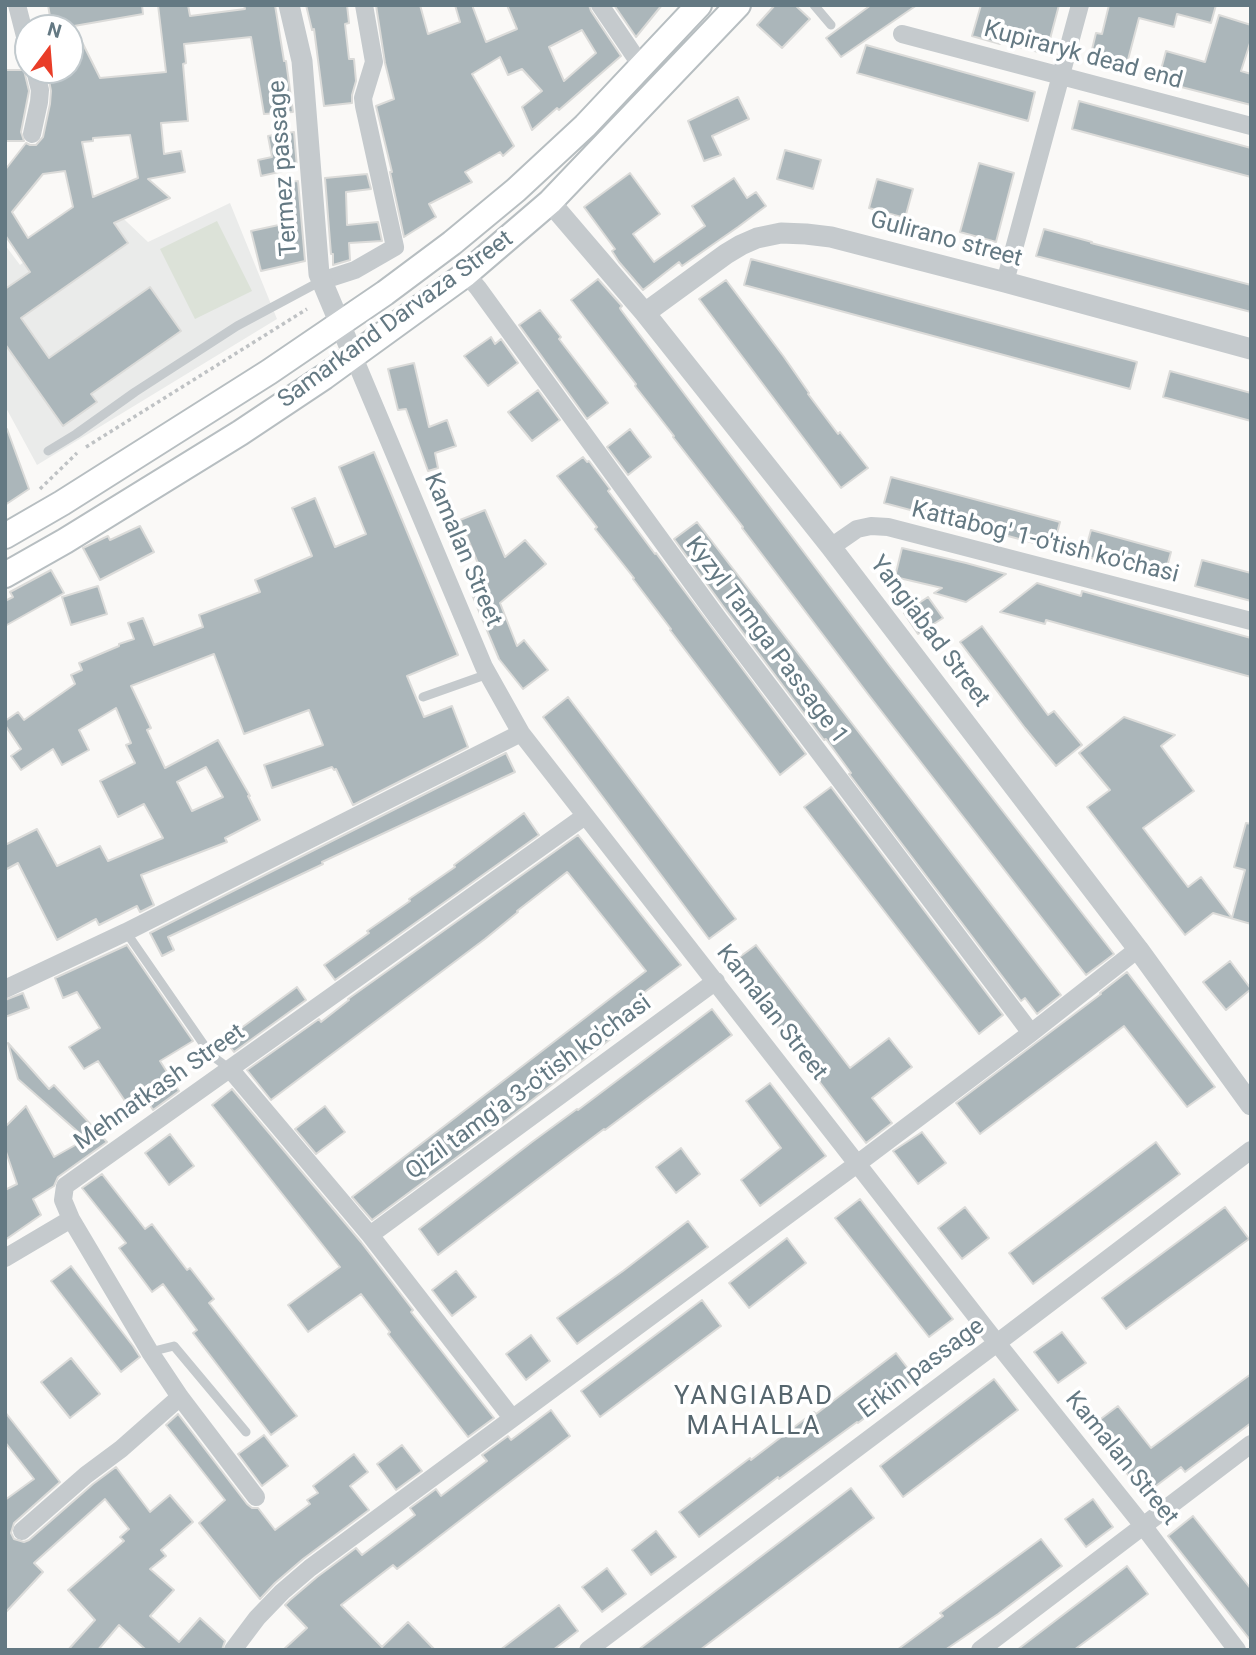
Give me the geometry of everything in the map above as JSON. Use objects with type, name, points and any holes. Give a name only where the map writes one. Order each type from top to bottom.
[{"type":"main road","name":"Samarkand Darvaza Street","points":[[5,536],[220,404],[385,293],[441,251],[516,190],[585,126],[699,5]]},
{"type":"main road","name":"Samarkand Darvaza Street","points":[[5,575],[197,461],[307,388],[466,274],[550,202],[738,5]]},
{"type":"street","name":"Termez passage","points":[[289,5],[302,61],[318,274],[353,355]]},
{"type":"street","points":[[321,281],[355,270],[395,247],[364,106],[363,98],[374,62],[364,5]]},
{"type":"street","points":[[600,5],[642,67]]},
{"type":"street","points":[[1005,282],[1080,5]]},
{"type":"street","name":"Kupiraryk dead end","points":[[902,34],[1251,126]]},
{"type":"street","points":[[32,134],[39,102],[38,84]]},
{"type":"street","name":"Yangiabad Street","points":[[550,202],[645,313],[831,547],[1138,949],[1251,1105]]},
{"type":"street","name":"Gulirano street","points":[[645,313],[741,245],[757,238],[781,233],[806,234],[831,237],[1251,349]]},
{"type":"street","name":"Kyzyl Tamga Passage 1","points":[[466,274],[717,617],[1031,1034]]},
{"type":"street","name":"Kamalan Street","points":[[353,355],[488,674],[521,733],[1144,1527],[1237,1650]]},
{"type":"street","name":"Kattabog' 1-o'tish ko'chasi","points":[[831,547],[857,529],[888,527],[1251,621]]},
{"type":"street","points":[[5,989],[126,932],[521,733]]},
{"type":"street","name":"Mehnatkash Street","points":[[256,1497],[180,1398],[150,1352],[71,1219],[63,1200],[65,1186],[585,816]]},
{"type":"street","points":[[233,1650],[257,1618],[310,1568],[1031,1034],[1138,949]]},
{"type":"street","name":"Qizil tamg'a 3-o'tish ko'chasi","points":[[370,1234],[716,981]]},
{"type":"street","points":[[230,1069],[370,1234],[512,1418]]},
{"type":"street","name":"Erkin passage","points":[[587,1650],[1251,1150]]},
{"type":"street","points":[[5,1258],[71,1219]]},
{"type":"street","points":[[22,1531],[180,1398]]},
{"type":"street","points":[[980,1650],[1251,1444]]},
{"type":"lane","points":[[814,5],[831,25]]},
{"type":"lane","points":[[48,451],[237,326],[321,281]]},
{"type":"lane","points":[[423,697],[488,674]]},
{"type":"lane","points":[[126,932],[211,1055],[230,1069]]},
{"type":"lane","points":[[150,1352],[174,1346],[246,1432]]},
{"type":"path","points":[[35,493],[76,453],[307,309]]},
{"type":"shaded area","points":[[106,202],[148,242],[230,203],[277,319],[37,465],[5,406],[5,245],[20,265]]},
{"type":"shaded area","points":[[217,221],[252,291],[195,319],[160,249]]},
{"type":"building","points":[[48,5],[142,5],[143,14],[84,24],[84,14],[50,14]]},
{"type":"building","points":[[158,5],[188,5],[190,16],[245,9],[244,5],[275,5],[293,112],[264,114],[251,37],[184,44],[188,121],[161,123],[164,154],[181,151],[185,172],[148,179],[170,198],[114,223],[128,243],[21,318],[49,358],[150,287],[181,331],[91,394],[97,402],[63,426],[5,344],[5,289],[30,272],[5,235],[5,170],[26,143],[36,145],[43,137],[51,91],[50,84],[84,84],[84,46],[100,78],[166,72]],"holes":[[[130,135],[138,178],[93,197],[82,142],[93,141],[93,138]],[[65,171],[73,207],[28,238],[12,212],[43,174]]]},
{"type":"building","points":[[306,5],[347,5],[349,23],[345,24],[349,59],[354,59],[356,81],[352,103],[324,106],[314,29],[312,30]]},
{"type":"building","points":[[376,5],[420,5],[428,34],[460,22],[455,5],[472,5],[486,42],[517,29],[507,5],[589,5],[621,56],[532,130],[522,107],[542,91],[522,69],[508,75],[500,57],[472,74],[514,146],[503,156],[500,152],[465,172],[472,182],[429,204],[436,217],[404,237],[376,106],[394,99]],"holes":[[[582,30],[596,53],[564,81],[549,47]]]},
{"type":"building","points":[[614,5],[662,5],[636,37]]},
{"type":"building","points":[[775,5],[795,5],[810,19],[782,48],[757,25]]},
{"type":"building","points":[[871,5],[917,5],[841,57],[826,38]]},
{"type":"building","points":[[981,5],[1059,5],[1046,54],[972,36]]},
{"type":"building","points":[[1109,5],[1216,5],[1211,23],[1177,14],[1174,27],[1139,18],[1125,71],[1089,62],[1096,33],[1102,34]]},
{"type":"building","points":[[1219,15],[1251,25],[1251,40],[1241,71],[1251,74],[1251,105],[1158,81],[1166,51],[1205,62]]},
{"type":"building","points":[[866,45],[1035,92],[1028,121],[857,73]]},
{"type":"building","points":[[5,70],[14,70],[14,84],[27,84],[29,91],[21,132],[24,141],[5,141]]},
{"type":"building","points":[[738,97],[749,119],[712,136],[721,155],[704,161],[688,121]]},
{"type":"building","points":[[1079,101],[1251,148],[1251,177],[1072,129]]},
{"type":"building","points":[[294,132],[297,168],[261,176],[258,160],[272,157],[268,136]]},
{"type":"building","points":[[785,150],[821,160],[813,189],[777,179]]},
{"type":"building","points":[[979,163],[1014,173],[996,242],[960,232]]},
{"type":"building","points":[[630,173],[660,214],[633,234],[654,262],[705,226],[692,206],[734,178],[747,198],[756,192],[766,206],[682,266],[679,262],[643,290],[619,262],[612,251],[615,249],[584,207]]},
{"type":"building","points":[[367,174],[371,189],[346,192],[347,225],[378,222],[382,241],[349,243],[350,260],[333,265],[325,178]]},
{"type":"building","points":[[877,179],[913,189],[905,218],[869,208]]},
{"type":"building","points":[[298,181],[305,261],[261,271],[251,231],[288,223],[286,182]]},
{"type":"building","points":[[1044,229],[1251,285],[1251,312],[1036,256]]},
{"type":"building","points":[[751,259],[1137,362],[1130,389],[744,285]]},
{"type":"building","points":[[598,279],[622,306],[621,310],[889,665],[1114,954],[1086,975],[868,694],[571,300]]},
{"type":"building","points":[[726,280],[838,434],[840,432],[868,468],[841,488],[699,299]]},
{"type":"building","points":[[540,310],[608,403],[587,419],[519,325]]},
{"type":"building","points":[[491,337],[495,344],[501,339],[518,363],[488,386],[464,356]]},
{"type":"building","points":[[414,363],[429,427],[447,420],[456,446],[435,453],[438,468],[428,471],[406,409],[398,410],[388,369]]},
{"type":"building","points":[[1170,371],[1251,393],[1251,421],[1163,397]]},
{"type":"building","points":[[538,390],[560,420],[532,441],[508,412]]},
{"type":"building","points":[[5,429],[29,489],[5,505]]},
{"type":"building","points":[[630,429],[651,457],[628,475],[607,447]]},
{"type":"building","points":[[374,452],[458,655],[407,676],[424,717],[452,706],[468,747],[353,805],[336,769],[332,767],[272,788],[264,765],[323,745],[309,710],[244,734],[214,654],[131,686],[151,728],[147,730],[165,768],[218,740],[250,796],[260,820],[225,838],[227,842],[141,875],[154,905],[140,912],[137,906],[99,925],[96,919],[57,940],[18,863],[5,870],[5,845],[37,829],[57,866],[100,846],[108,861],[163,838],[144,804],[118,817],[100,781],[135,763],[126,745],[131,743],[116,708],[79,730],[89,750],[62,765],[53,749],[21,770],[11,756],[21,749],[5,721],[18,712],[24,720],[75,684],[71,675],[82,670],[79,663],[134,639],[128,623],[143,618],[154,645],[203,627],[199,615],[260,592],[255,580],[312,556],[292,508],[315,498],[335,547],[366,534],[339,467]],"holes":[[[206,767],[223,797],[192,811],[177,782]]]},
{"type":"building","points":[[583,457],[589,461],[610,489],[608,491],[806,754],[780,775],[557,476]]},
{"type":"building","points":[[891,477],[1060,522],[1053,548],[884,503]]},
{"type":"building","points":[[485,510],[505,557],[525,540],[546,564],[500,603],[517,646],[524,640],[548,670],[523,689],[499,659],[471,592],[487,585],[460,520]]},
{"type":"building","points":[[697,522],[1061,995],[1037,1014],[1025,998],[1021,1001],[674,539]]},
{"type":"building","points":[[140,526],[154,552],[100,580],[83,548],[108,536],[110,540]]},
{"type":"building","points":[[1091,530],[1171,552],[1164,578],[1084,556]]},
{"type":"building","points":[[902,548],[1006,574],[966,602],[934,593],[942,588],[895,577]]},
{"type":"building","points":[[1202,560],[1251,573],[1251,601],[1195,586]]},
{"type":"building","points":[[51,570],[64,593],[5,626],[5,601],[13,597],[10,592]]},
{"type":"building","points":[[1037,583],[1081,596],[1082,591],[1251,638],[1251,677],[1046,620],[1045,624],[1000,612]]},
{"type":"building","points":[[98,586],[107,614],[71,625],[62,597]]},
{"type":"building","points":[[928,597],[943,618],[918,634],[904,613]]},
{"type":"building","points":[[982,626],[1048,715],[1054,711],[1082,745],[1056,766],[960,642]]},
{"type":"building","points":[[568,697],[736,919],[709,939],[543,717]]},
{"type":"building","points":[[1124,717],[1175,735],[1161,746],[1194,791],[1143,828],[1188,887],[1201,877],[1232,918],[1245,870],[1234,867],[1246,823],[1251,824],[1251,924],[1213,913],[1185,935],[1087,807],[1110,790],[1079,753]]},
{"type":"building","points":[[506,753],[515,772],[168,937],[174,950],[162,956],[150,933]]},
{"type":"building","points":[[831,787],[1003,1015],[979,1034],[804,807]]},
{"type":"building","points":[[524,813],[539,835],[335,980],[324,965]]},
{"type":"building","points":[[578,835],[681,965],[634,1000],[644,1013],[372,1220],[352,1197],[646,971],[569,874],[567,872],[485,939],[271,1100],[247,1070],[319,1019],[321,1022],[348,999]]},
{"type":"building","points":[[127,945],[193,1041],[160,1061],[179,1091],[153,1110],[143,1094],[127,1104],[98,1061],[84,1069],[69,1047],[100,1028],[77,992],[63,998],[55,978]]},
{"type":"building","points":[[756,945],[850,1068],[889,1038],[912,1067],[872,1098],[892,1123],[866,1143],[730,964]]},
{"type":"building","points":[[1230,961],[1251,989],[1226,1010],[1203,982]]},
{"type":"building","points":[[1127,972],[1215,1087],[1187,1107],[1124,1026],[980,1134],[956,1103]]},
{"type":"building","points":[[297,987],[306,1000],[234,1052],[225,1040]]},
{"type":"building","points":[[23,993],[29,1008],[5,1017],[5,1000]]},
{"type":"building","points":[[712,1009],[732,1035],[438,1255],[419,1229]]},
{"type":"building","points":[[8,1043],[49,1089],[54,1085],[107,1142],[58,1177],[54,1186],[33,1199],[41,1215],[5,1240],[5,1190],[17,1184],[5,1149],[5,1127],[26,1106],[54,1157],[86,1139],[18,1079]]},
{"type":"building","points":[[770,1083],[826,1156],[760,1206],[741,1180],[781,1148],[746,1101]]},
{"type":"building","points":[[232,1089],[361,1242],[413,1310],[411,1312],[494,1418],[468,1437],[388,1334],[390,1332],[361,1294],[308,1332],[288,1305],[340,1267],[212,1105]]},
{"type":"building","points":[[325,1106],[345,1132],[316,1154],[295,1129]]},
{"type":"building","points":[[922,1132],[946,1163],[918,1184],[893,1151]]},
{"type":"building","points":[[170,1134],[194,1166],[169,1185],[145,1153]]},
{"type":"building","points":[[1156,1142],[1180,1174],[1033,1284],[1009,1253]]},
{"type":"building","points":[[681,1148],[700,1174],[676,1193],[656,1167]]},
{"type":"building","points":[[102,1174],[145,1229],[152,1224],[187,1270],[190,1268],[214,1299],[209,1303],[297,1416],[271,1435],[193,1333],[197,1330],[163,1284],[152,1292],[119,1248],[126,1243],[82,1188]]},
{"type":"building","points":[[860,1199],[953,1319],[929,1337],[835,1218]]},
{"type":"building","points":[[965,1207],[989,1238],[962,1259],[938,1228]]},
{"type":"building","points":[[1225,1207],[1249,1239],[1126,1329],[1102,1298]]},
{"type":"building","points":[[688,1221],[708,1247],[577,1344],[557,1318]]},
{"type":"building","points":[[787,1238],[806,1263],[749,1308],[729,1283]]},
{"type":"building","points":[[71,1266],[140,1357],[121,1372],[51,1281]]},
{"type":"building","points":[[456,1271],[476,1297],[452,1316],[432,1290]]},
{"type":"building","points":[[702,1300],[721,1326],[600,1417],[581,1391]]},
{"type":"building","points":[[1062,1332],[1086,1363],[1058,1383],[1034,1352]]},
{"type":"building","points":[[531,1335],[550,1361],[526,1380],[506,1354]]},
{"type":"building","points":[[896,1353],[916,1379],[699,1537],[679,1512]]},
{"type":"building","points":[[71,1358],[100,1394],[70,1418],[41,1382]]},
{"type":"building","points":[[1251,1374],[1251,1423],[1185,1472],[1181,1467],[1144,1495],[1090,1427],[1118,1406],[1151,1448]]},
{"type":"building","points":[[994,1379],[1018,1410],[903,1497],[880,1466]]},
{"type":"building","points":[[551,1410],[570,1436],[397,1569],[393,1565],[341,1605],[382,1647],[408,1622],[435,1650],[283,1650],[307,1628],[285,1605],[290,1600],[356,1548],[362,1555],[415,1515],[410,1508],[436,1489],[441,1496],[487,1461],[482,1455],[508,1436],[511,1440]]},
{"type":"building","points":[[5,1412],[60,1482],[14,1523],[11,1533],[14,1539],[24,1542],[29,1540],[116,1467],[150,1512],[170,1495],[193,1522],[161,1550],[166,1556],[150,1569],[174,1590],[150,1616],[179,1642],[200,1618],[225,1641],[222,1650],[146,1650],[119,1625],[98,1650],[68,1650],[95,1620],[68,1590],[124,1541],[120,1537],[129,1529],[105,1499],[34,1563],[43,1572],[5,1613],[5,1500],[34,1479],[5,1442]]},
{"type":"building","points":[[178,1414],[247,1504],[258,1508],[275,1530],[310,1504],[307,1500],[318,1493],[313,1486],[354,1454],[368,1472],[350,1486],[369,1510],[303,1559],[260,1599],[199,1523],[225,1500],[166,1425]]},
{"type":"building","points":[[264,1435],[288,1466],[262,1486],[238,1454]]},
{"type":"building","points":[[402,1445],[422,1471],[396,1490],[377,1464]]},
{"type":"building","points":[[851,1488],[874,1518],[700,1650],[638,1650]]},
{"type":"building","points":[[1093,1499],[1113,1527],[1086,1547],[1065,1519]]},
{"type":"building","points":[[1193,1516],[1251,1589],[1251,1641],[1168,1536]]},
{"type":"building","points":[[656,1531],[676,1557],[651,1575],[632,1550]]},
{"type":"building","points":[[1041,1539],[1062,1566],[945,1650],[897,1650],[943,1616],[940,1613]]},
{"type":"building","points":[[1127,1566],[1148,1594],[1113,1621],[1074,1650],[1017,1650]]},
{"type":"building","points":[[607,1568],[626,1594],[602,1612],[582,1587]]},
{"type":"building","points":[[559,1605],[578,1631],[553,1650],[500,1650]]},
{"type":"district","name":"YANGIABAD MAHALLA","points":[[754,1412]]}]
